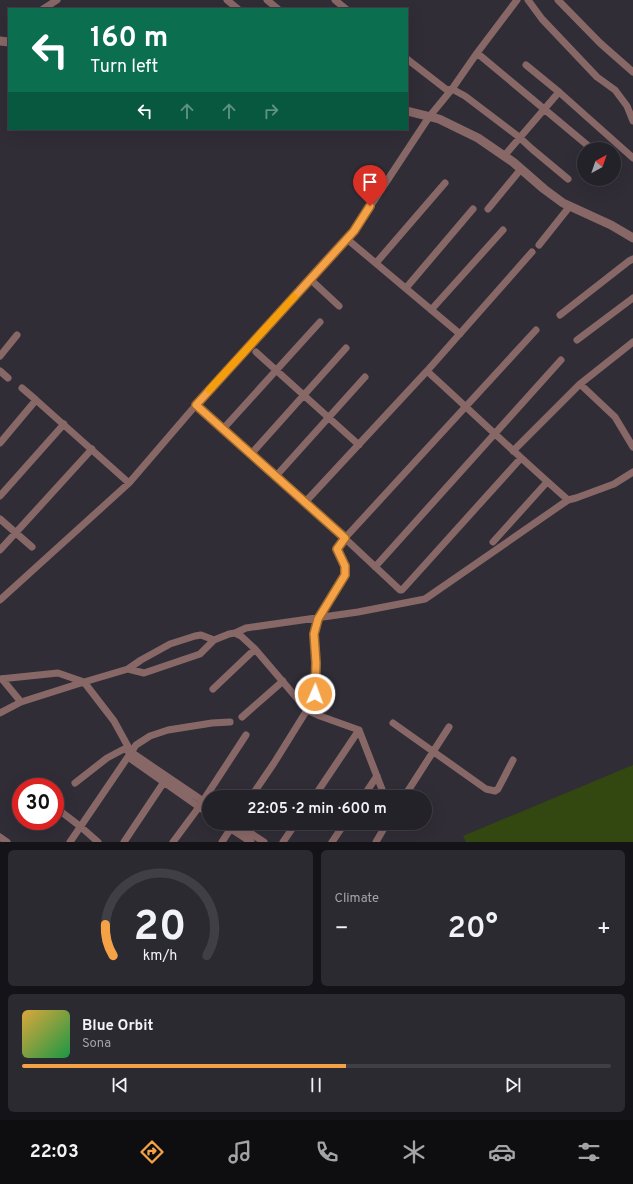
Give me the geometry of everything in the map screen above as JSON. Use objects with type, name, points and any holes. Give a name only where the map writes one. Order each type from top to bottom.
[{"type":"street","points":[[45,8],[57,0]]},
{"type":"street","points":[[227,0],[237,8]]},
{"type":"street","points":[[267,0],[277,8]]},
{"type":"street","points":[[335,0],[345,8]]},
{"type":"street","points":[[0,600],[129,482],[196,405],[354,231],[429,117],[452,89],[517,0]]},
{"type":"street","points":[[528,0],[542,19],[597,77],[615,90],[627,106],[633,120]]},
{"type":"street","points":[[558,0],[600,43],[633,72]]},
{"type":"street","points":[[477,53],[584,142]]},
{"type":"street","points":[[408,60],[447,90],[452,89],[465,96],[519,137],[568,179]]},
{"type":"street","points":[[526,65],[559,92],[633,158]]},
{"type":"street","points":[[504,156],[559,92]]},
{"type":"street","points":[[408,111],[439,119],[478,138],[504,156],[563,203],[611,225],[633,238]]},
{"type":"street","points":[[488,209],[521,169]]},
{"type":"street","points":[[376,263],[446,183]]},
{"type":"street","points":[[538,245],[570,206]]},
{"type":"street","points":[[406,288],[473,209]]},
{"type":"street","points":[[431,310],[503,230]]},
{"type":"street","points":[[347,238],[460,334]]},
{"type":"street","points":[[304,500],[309,498],[359,445],[427,371],[532,252]]},
{"type":"street","points":[[560,315],[633,259]]},
{"type":"street","points":[[310,279],[339,306]]},
{"type":"street","points":[[577,340],[633,298]]},
{"type":"street","points":[[223,429],[320,322]]},
{"type":"street","points":[[256,790],[307,710],[315,694],[316,663],[314,634],[318,619],[345,575],[345,566],[337,549],[345,538],[536,330]]},
{"type":"street","points":[[0,356],[17,335]]},
{"type":"street","points":[[513,451],[580,384],[633,342]]},
{"type":"street","points":[[251,454],[346,348]]},
{"type":"street","points":[[256,352],[359,445]]},
{"type":"street","points":[[375,567],[561,360]]},
{"type":"street","points":[[0,371],[8,378]]},
{"type":"street","points":[[427,371],[568,500]]},
{"type":"street","points":[[276,476],[365,377]]},
{"type":"street","points":[[580,384],[615,417],[633,447]]},
{"type":"street","points":[[22,388],[129,482]]},
{"type":"street","points":[[0,443],[36,400]]},
{"type":"street","points":[[196,405],[301,499],[304,500],[400,590],[402,590],[521,458]]},
{"type":"street","points":[[0,496],[64,424]]},
{"type":"street","points":[[0,550],[92,448]]},
{"type":"street","points":[[128,669],[144,673],[200,654],[214,640],[246,628],[318,619],[425,599],[568,500],[614,484],[633,472]]},
{"type":"street","points":[[494,542],[548,482]]},
{"type":"street","points":[[0,519],[32,547]]},
{"type":"street","points":[[235,633],[241,636],[255,649],[307,710],[360,730]]},
{"type":"street","points":[[0,713],[21,702],[128,669],[170,644],[201,635],[214,640]]},
{"type":"street","points":[[213,688],[255,649]]},
{"type":"street","points":[[1,679],[58,674],[84,682],[114,722],[130,754],[201,804]]},
{"type":"street","points":[[1,679],[21,702]]},
{"type":"street","points":[[242,718],[282,681]]},
{"type":"street","points":[[70,842],[136,745],[150,736],[168,730],[212,723],[230,722]]},
{"type":"street","points":[[393,723],[486,789],[495,791],[498,789],[513,760]]},
{"type":"street","points":[[409,790],[449,727]]},
{"type":"street","points":[[360,730],[382,790]]},
{"type":"street","points":[[319,790],[360,730]]},
{"type":"street","points":[[173,842],[201,804],[246,735]]},
{"type":"street","points":[[74,783],[107,758],[124,749],[164,782],[201,804]]},
{"type":"street","points":[[368,790],[377,776]]},
{"type":"street","points":[[124,842],[164,782]]},
{"type":"street","points":[[64,814],[98,842]]},
{"type":"street","points":[[222,842],[230,830]]},
{"type":"street","points":[[238,830],[251,842]]},
{"type":"street","points":[[242,830],[264,842]]},
{"type":"street","points":[[283,842],[291,830]]},
{"type":"street","points":[[332,842],[340,830]]},
{"type":"street","points":[[376,842],[383,830]]},
{"type":"street","points":[[0,837],[7,842]]},
{"type":"green space","points":[[633,765],[633,842],[466,842],[463,836]]},
{"type":"slow traffic","points":[[209,390],[294,297]]},
{"type":"route","points":[[315,694],[316,663],[314,634],[318,619],[345,575],[345,566],[337,549],[345,538],[196,405],[354,231],[370,206]]}]
